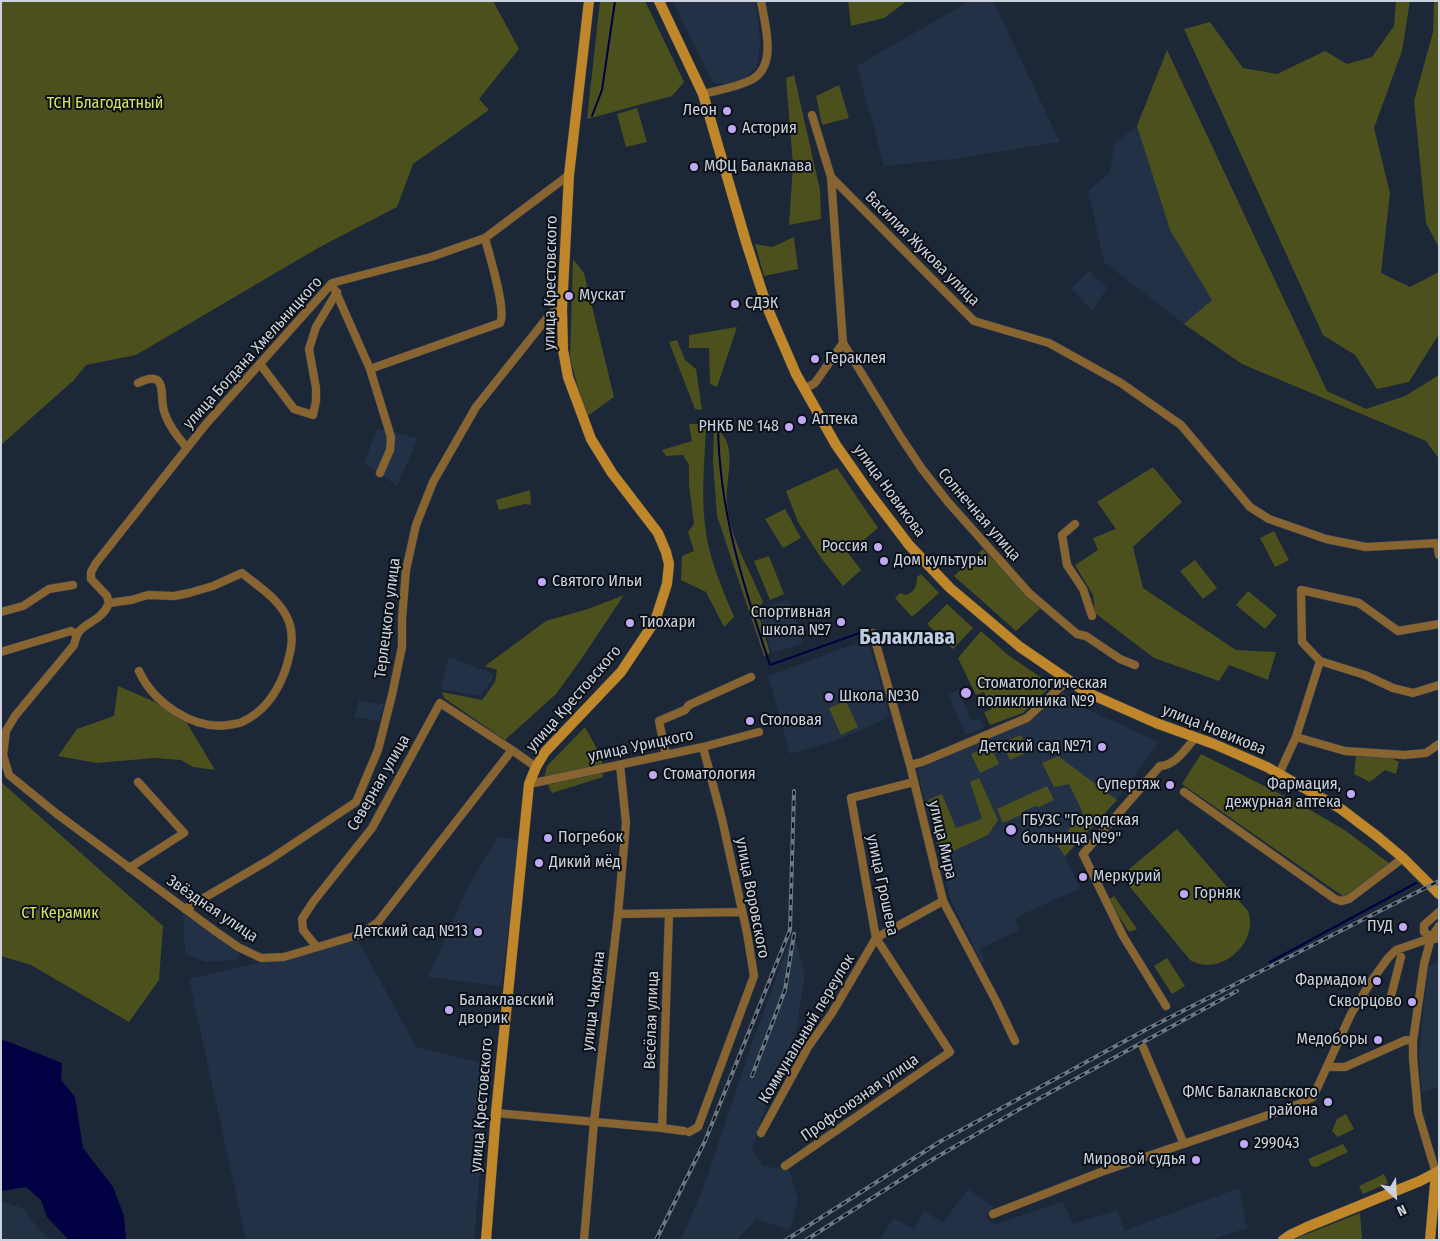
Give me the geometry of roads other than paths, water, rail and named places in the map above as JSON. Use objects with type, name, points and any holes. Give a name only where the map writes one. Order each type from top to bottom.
[{"type":"main road","name":"улица Крестовского","points":[[486,1240],[496,1113],[529,784],[545,752],[620,672],[655,621],[668,578],[669,564],[658,533],[612,473],[591,439],[568,377],[563,350],[562,309],[569,175],[589,1]]},
{"type":"main road","name":"улица Новикова","points":[[658,1],[703,94],[767,307],[796,374],[836,444],[871,496],[909,546],[950,588],[1020,647],[1086,692],[1156,723],[1214,744],[1279,774],[1341,809],[1403,858],[1439,894]]},
{"type":"main road","points":[[1283,1240],[1290,1235],[1438,1172]]},
{"type":"main road","points":[[1430,1240],[1438,1172]]},
{"type":"street","points":[[703,94],[751,80],[759,75],[764,67],[768,46],[761,1]]},
{"type":"street","points":[[804,389],[816,383],[843,343],[831,177],[812,114]]},
{"type":"street","name":"улица Богдана Хмельницкого","points":[[109,603],[107,596],[91,579],[91,572],[96,564],[206,424],[332,283],[432,257],[485,238],[569,175]]},
{"type":"street","name":"Василия Жукова улица","points":[[831,177],[974,321],[1049,343],[1120,383],[1181,425],[1250,508],[1269,519],[1326,539],[1366,548],[1438,543]]},
{"type":"street","points":[[370,369],[500,324],[503,318],[501,304],[485,238]]},
{"type":"street","points":[[332,283],[370,369],[390,437],[390,450],[380,473]]},
{"type":"street","points":[[260,364],[294,410],[313,415],[316,388],[309,349],[316,327],[337,292]]},
{"type":"street","name":"Терлецкого улица","points":[[185,909],[269,860],[356,802],[378,750],[392,694],[402,647],[406,570],[416,525],[433,482],[476,407],[551,313],[562,309]]},
{"type":"street","name":"Солнечная улица","points":[[843,343],[922,469],[948,502],[1029,594],[1077,634],[1086,636],[1120,659],[1135,665]]},
{"type":"street","points":[[138,383],[148,379],[155,380],[160,384],[163,395],[163,410],[175,433],[187,448]]},
{"type":"street","points":[[1075,524],[1062,535],[1067,565],[1083,589],[1092,616]]},
{"type":"street","points":[[1438,543],[1439,555]]},
{"type":"street","points":[[1,652],[71,631],[77,634],[106,610],[109,603],[131,600],[148,594],[174,596],[189,593],[213,586],[242,573],[270,595],[283,610],[289,623],[292,650],[279,688],[268,703],[254,715],[240,723],[217,726],[194,721],[178,714],[144,683],[139,671]]},
{"type":"street","points":[[1,612],[24,606],[49,589],[73,585]]},
{"type":"street","points":[[1439,624],[1398,631],[1359,603],[1301,590],[1302,642],[1320,661],[1365,674],[1393,688],[1414,692],[1439,685]]},
{"type":"street","name":"улица Мира","points":[[873,633],[910,765],[943,902],[996,1001],[1015,1041]]},
{"type":"street","name":"Звёздная улица","points":[[77,634],[74,645],[6,730],[3,755],[9,775],[57,814],[185,909],[238,947],[261,958],[284,957],[361,934],[378,922],[512,750]]},
{"type":"street","points":[[1279,774],[1296,737],[1320,661]]},
{"type":"street","points":[[666,755],[659,721],[751,677]]},
{"type":"street","points":[[910,765],[1027,718],[1068,680]]},
{"type":"street","name":"Северная улица","points":[[316,946],[303,930],[302,919],[313,902],[372,828],[440,703],[512,750]]},
{"type":"street","name":"улица Урицкого","points":[[529,784],[703,747],[759,732]]},
{"type":"street","points":[[1166,1006],[1123,936],[1083,854],[1160,766],[1167,766],[1172,762],[1196,737]]},
{"type":"street","points":[[1296,737],[1346,751],[1404,755],[1426,753],[1439,744]]},
{"type":"street","name":"улица Воровского","points":[[662,1128],[687,1132],[698,1127],[754,976],[722,819],[703,747]]},
{"type":"street","points":[[512,750],[536,767]]},
{"type":"street","name":"улица Чакряна","points":[[584,1240],[594,1122],[618,914],[626,823],[620,765]]},
{"type":"street","points":[[129,868],[184,833],[138,782]]},
{"type":"street","name":"улица Грошева","points":[[914,782],[851,798],[876,938],[950,1052]]},
{"type":"street","points":[[1184,792],[1335,899],[1341,901],[1349,900],[1403,858]]},
{"type":"street","points":[[876,938],[943,902]]},
{"type":"street","points":[[618,914],[742,912]]},
{"type":"street","points":[[1434,937],[1424,932],[1424,925],[1439,912]]},
{"type":"street","name":"Весёлая улица","points":[[662,1128],[668,914]]},
{"type":"street","points":[[1438,1172],[1418,1113],[1413,1040],[1424,964],[1439,926]]},
{"type":"street","points":[[993,1214],[1101,1172],[1281,1111],[1313,1097],[1351,1014],[1372,980],[1396,950],[1434,937]]},
{"type":"street","name":"Коммунальный переулок","points":[[762,1134],[808,1047],[832,1013],[876,938]]},
{"type":"street","points":[[1360,999],[1390,1000],[1401,957]]},
{"type":"street","points":[[1327,1067],[1345,1067],[1406,1040],[1413,1040]]},
{"type":"street","points":[[1143,1048],[1184,1144]]},
{"type":"street","name":"Профсоюзная улица","points":[[785,1166],[950,1052]]},
{"type":"street","points":[[496,1113],[662,1128]]},
{"type":"waterway","points":[[592,116],[602,90],[615,1]]},
{"type":"waterway","points":[[718,425],[719,457],[723,488],[734,547],[770,665],[868,630]]},
{"type":"waterway","points":[[1270,962],[1416,883]]},
{"type":"railway","points":[[656,1240],[705,1141],[790,930],[794,791]]},
{"type":"railway","points":[[786,1240],[941,1141],[1147,1029],[1439,881]]},
{"type":"railway","points":[[752,1076],[785,990],[794,934]]},
{"type":"railway","points":[[806,1240],[935,1158],[1018,1110],[1237,991]]},
{"type":"place","name":"Леон","points":[[727,111]]},
{"type":"place","name":"Астория","points":[[732,129]]},
{"type":"place","name":"МФЦ Балаклава","points":[[694,167]]},
{"type":"place","name":"Мускат","points":[[569,296]]},
{"type":"place","name":"СДЭК","points":[[735,304]]},
{"type":"place","name":"Гераклея","points":[[815,359]]},
{"type":"place","name":"Аптека","points":[[802,420]]},
{"type":"place","name":"РНКБ № 148","points":[[789,427]]},
{"type":"place","name":"Россия","points":[[878,547]]},
{"type":"place","name":"Дом культуры","points":[[884,561]]},
{"type":"place","name":"Святого Ильи","points":[[542,582]]},
{"type":"place","name":"Спортивная школа №7","points":[[841,622]]},
{"type":"place","name":"Тиохари","points":[[630,623]]},
{"type":"place","name":"Стоматологическая поликлиника №9","points":[[966,693]]},
{"type":"place","name":"Школа №30","points":[[829,697]]},
{"type":"place","name":"Столовая","points":[[750,721]]},
{"type":"place","name":"Детский сад №71","points":[[1102,747]]},
{"type":"place","name":"Стоматология","points":[[653,775]]},
{"type":"place","name":"Супертяж","points":[[1170,785]]},
{"type":"place","name":"Фармация, дежурная аптека","points":[[1351,794]]},
{"type":"place","name":"ГБУЗС \"Городская больница №9\"","points":[[1011,830]]},
{"type":"place","name":"Погребок","points":[[548,838]]},
{"type":"place","name":"Дикий мёд","points":[[539,863]]},
{"type":"place","name":"Меркурий","points":[[1083,877]]},
{"type":"place","name":"Горняк","points":[[1184,894]]},
{"type":"place","name":"ПУД","points":[[1403,927]]},
{"type":"place","name":"Детский сад №13","points":[[478,932]]},
{"type":"place","name":"Фармадом","points":[[1377,981]]},
{"type":"place","name":"Скворцово","points":[[1412,1002]]},
{"type":"place","name":"Балаклавский дворик","points":[[449,1010]]},
{"type":"place","name":"Медоборы","points":[[1378,1040]]},
{"type":"place","name":"ФМС Балаклавского района","points":[[1328,1102]]},
{"type":"place","name":"299043","points":[[1244,1144]]},
{"type":"place","name":"Мировой судья","points":[[1196,1160]]},
{"type":"district","name":"Балаклава","points":[[907,638]]},
{"type":"park label","name":"ТСН Благодатный","points":[[105,104]]},
{"type":"park label","name":"СТ Керамик","points":[[60,914]]}]
